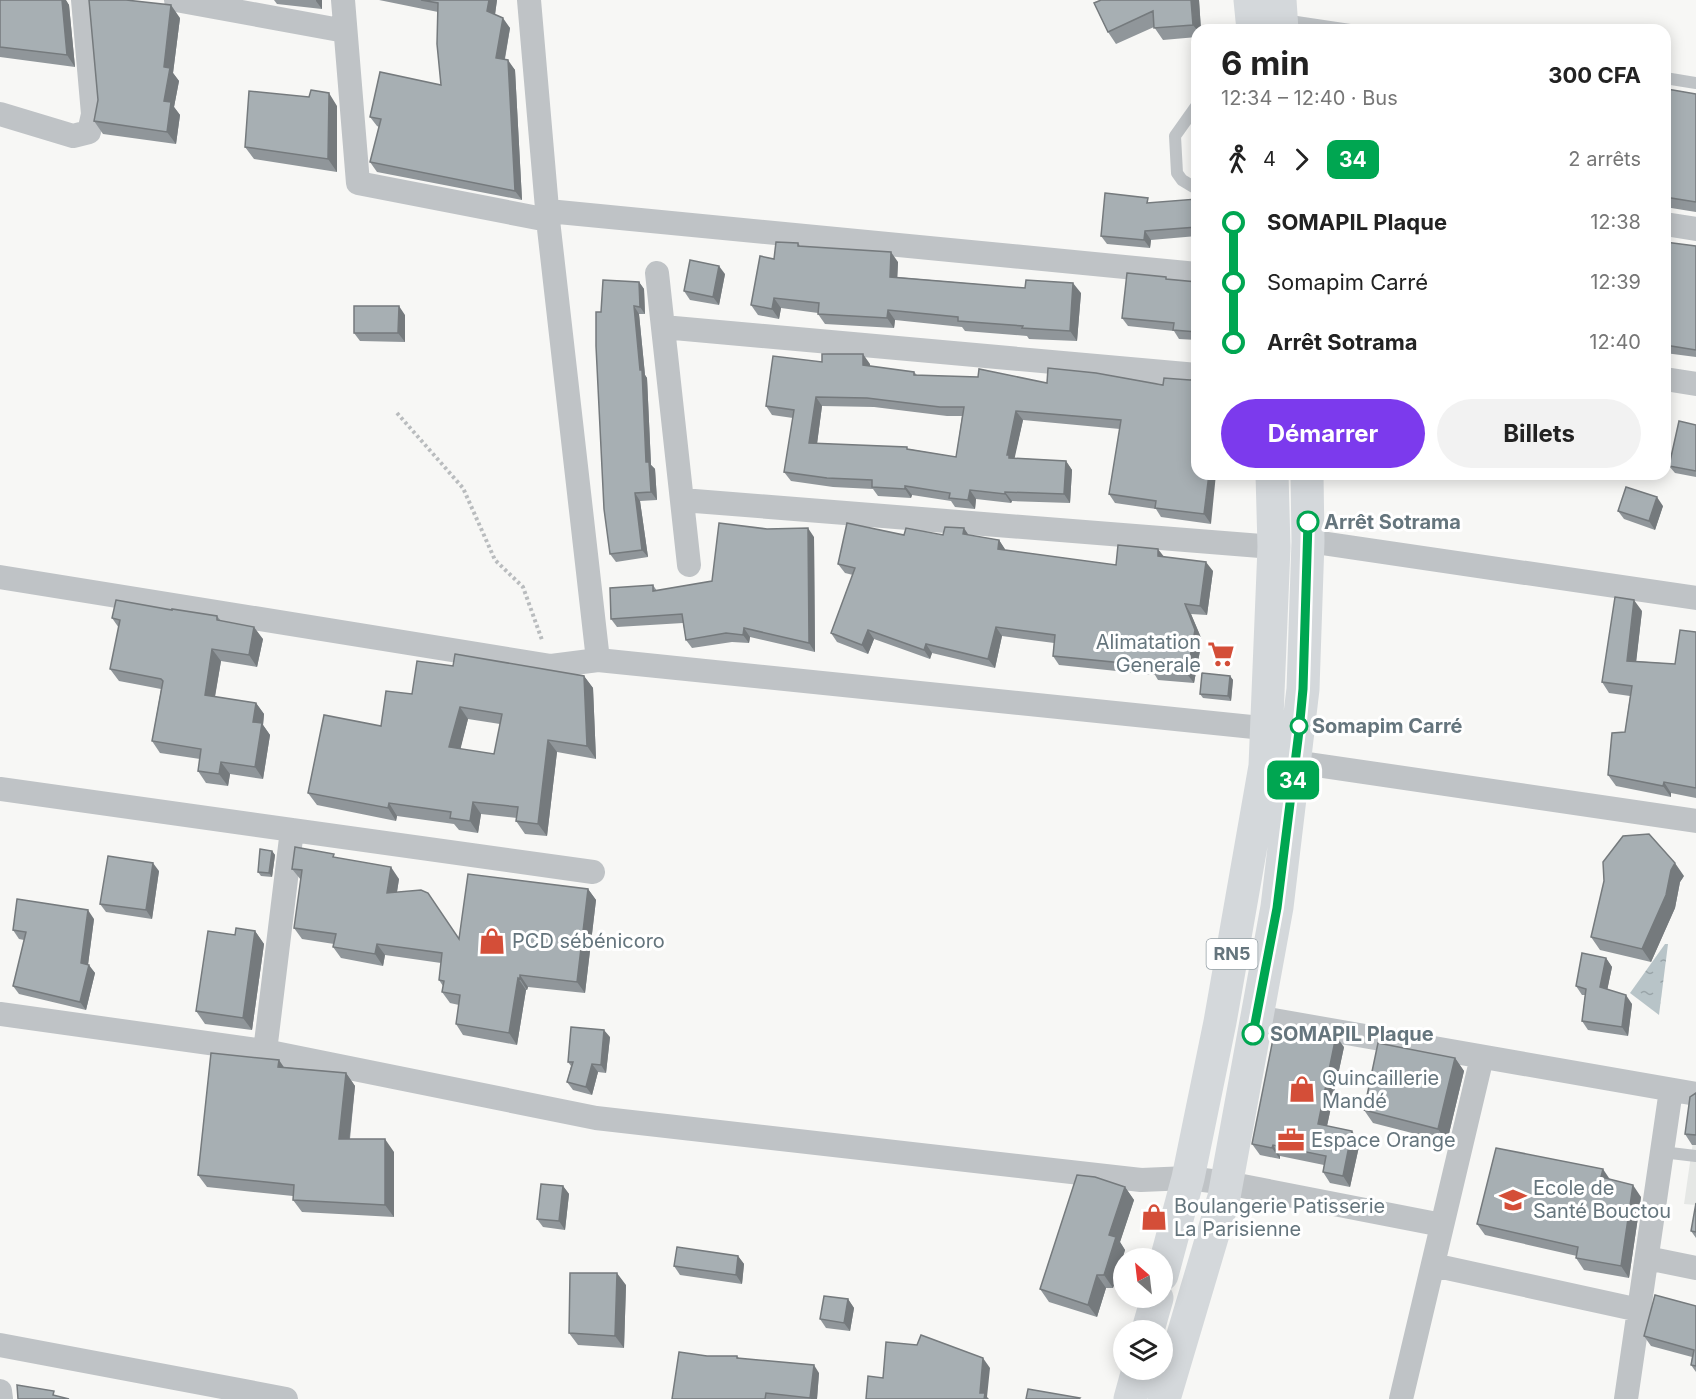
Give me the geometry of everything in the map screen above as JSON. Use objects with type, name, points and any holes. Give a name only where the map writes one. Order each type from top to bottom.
[{"type":"highway","points":[[1250,0],[1274,20]]},
{"type":"highway","name":"RN5","points":[[1169,1248],[1188,1178],[1242,902],[1265,766],[1275,547],[1272,480]]},
{"type":"highway","name":"RN5","points":[[1164,1399],[1224,1197],[1277,908],[1297,746],[1308,541],[1307,480]]},
{"type":"highway","points":[[1130,1399],[1135,1380]]},
{"type":"street","points":[[0,114],[73,136],[89,132],[93,114],[82,0]]},
{"type":"street","points":[[176,0],[345,31]]},
{"type":"street","points":[[343,0],[358,183],[548,216],[1191,273]]},
{"type":"street","points":[[529,0],[548,216],[598,660]]},
{"type":"street","points":[[1671,226],[1696,229]]},
{"type":"street","points":[[657,273],[689,565]]},
{"type":"street","points":[[663,327],[1191,374]]},
{"type":"street","points":[[1671,380],[1696,384]]},
{"type":"street","points":[[682,500],[1275,547]]},
{"type":"street","points":[[1308,541],[1696,598]]},
{"type":"street","points":[[0,577],[551,666],[598,660],[1265,729],[1297,746],[1696,821]]},
{"type":"street","points":[[0,789],[593,872]]},
{"type":"street","points":[[265,1051],[291,830]]},
{"type":"street","points":[[0,1014],[265,1051],[596,1118],[1141,1180],[1188,1178],[1227,1183],[1442,1225]]},
{"type":"street","points":[[1256,1017],[1696,1094]]},
{"type":"street","points":[[1401,1399],[1482,1057]]},
{"type":"street","points":[[1626,1399],[1671,1090]]},
{"type":"street","points":[[1647,1258],[1696,1268]]},
{"type":"street","points":[[1433,1265],[1639,1310]]},
{"type":"street","points":[[0,1345],[286,1399]]},
{"type":"street","points":[[0,1390],[1,1399]]},
{"type":"lane","points":[[1274,20],[1304,24]]},
{"type":"lane","points":[[1671,79],[1696,83]]},
{"type":"lane","points":[[1191,113],[1175,136],[1177,173],[1182,180],[1191,185]]},
{"type":"lane","points":[[1662,1152],[1696,1156]]},
{"type":"path","points":[[397,413],[463,488],[495,560],[524,587],[551,666]]},
{"type":"shaded area","points":[[1696,1121],[1696,1205],[1684,1204]]},
{"type":"water","points":[[1665,944],[1668,944],[1659,1015],[1630,993]]},
{"type":"building","points":[[0,0],[62,0],[67,55],[0,47]]},
{"type":"building","points":[[89,0],[126,0],[171,5],[164,67],[170,68],[164,101],[171,102],[167,132],[94,121],[98,100]]},
{"type":"building","points":[[421,0],[489,0],[487,11],[503,18],[496,58],[508,60],[515,191],[370,162],[381,119],[370,117],[380,72],[441,85],[437,44],[438,3]]},
{"type":"building","points":[[1101,0],[1191,0],[1193,24],[1154,28],[1153,11],[1108,32],[1094,3]]},
{"type":"building","points":[[311,90],[329,93],[328,159],[245,147],[249,91],[309,97]]},
{"type":"building","points":[[1671,90],[1696,94],[1696,202],[1671,198]]},
{"type":"building","points":[[1105,193],[1148,198],[1147,203],[1191,199],[1191,227],[1145,231],[1144,240],[1101,236]]},
{"type":"building","points":[[776,242],[798,243],[798,246],[891,252],[890,277],[1025,288],[1026,280],[1073,283],[1070,331],[958,321],[958,317],[888,310],[887,318],[818,314],[819,303],[774,298],[772,309],[751,305],[760,256],[774,259]]},
{"type":"building","points":[[1671,243],[1696,246],[1696,350],[1671,346]]},
{"type":"building","points":[[690,260],[719,266],[713,297],[684,291]]},
{"type":"building","points":[[1127,273],[1191,281],[1191,332],[1173,330],[1174,323],[1122,318]]},
{"type":"building","points":[[603,280],[639,282],[640,307],[634,306],[640,370],[642,370],[646,462],[649,462],[651,492],[635,493],[642,550],[610,554],[604,509],[596,346],[596,312],[601,312]]},
{"type":"building","points":[[354,306],[399,306],[398,333],[354,333]]},
{"type":"building","points":[[822,354],[863,354],[863,365],[914,372],[914,375],[978,377],[979,369],[1047,383],[1048,368],[1096,373],[1163,385],[1164,378],[1191,380],[1191,480],[1208,480],[1204,514],[1155,508],[1156,501],[1109,494],[1121,420],[1016,411],[1007,455],[1009,458],[1066,461],[1064,494],[1005,492],[1005,494],[970,490],[968,500],[949,498],[950,493],[905,486],[905,489],[872,487],[872,480],[827,478],[784,472],[794,410],[766,406],[773,356],[822,362]],"holes":[[[816,397],[867,398],[940,407],[964,407],[956,457],[907,449],[907,447],[809,443]]]},
{"type":"building","points":[[1679,421],[1696,425],[1696,471],[1671,466]]},
{"type":"building","points":[[1626,487],[1657,497],[1649,521],[1618,511]]},
{"type":"building","points":[[719,523],[767,529],[808,528],[809,643],[744,628],[743,635],[726,633],[686,640],[682,614],[611,619],[610,588],[653,585],[653,591],[712,581]]},
{"type":"building","points":[[847,523],[904,535],[906,528],[943,535],[945,527],[964,528],[963,534],[999,540],[998,549],[1116,565],[1118,545],[1158,549],[1158,556],[1206,562],[1200,606],[1185,604],[1195,630],[1187,674],[1152,670],[1153,666],[1053,656],[1055,635],[996,627],[988,659],[926,644],[924,650],[868,630],[862,645],[831,633],[855,568],[838,564]]},
{"type":"building","points":[[1615,597],[1634,600],[1627,661],[1675,664],[1680,630],[1696,632],[1696,788],[1664,782],[1663,786],[1608,775],[1612,733],[1625,732],[1632,686],[1602,682]]},
{"type":"building","points":[[116,600],[217,616],[217,620],[254,627],[249,655],[212,649],[205,695],[256,703],[253,722],[262,723],[255,767],[221,762],[219,774],[198,771],[201,749],[152,741],[163,681],[110,669],[120,620],[112,618]]},
{"type":"building","points":[[455,654],[584,676],[587,746],[548,740],[538,824],[516,821],[518,807],[473,802],[470,821],[450,818],[451,812],[389,803],[388,808],[308,793],[324,715],[381,726],[386,691],[412,694],[417,661],[453,666]],"holes":[[[460,707],[502,714],[494,754],[449,747]]]},
{"type":"building","points":[[1202,673],[1230,676],[1228,696],[1200,694]]},
{"type":"building","points":[[1649,834],[1675,863],[1671,870],[1666,895],[1642,949],[1591,937],[1604,881],[1603,862],[1623,836]]},
{"type":"building","points":[[295,847],[334,854],[333,857],[391,867],[387,893],[421,890],[428,893],[459,939],[468,874],[588,889],[577,982],[520,975],[509,1033],[456,1024],[460,995],[442,992],[444,981],[439,980],[442,953],[377,944],[375,954],[333,947],[336,934],[294,928],[302,870],[292,869]]},
{"type":"building","points":[[260,849],[272,851],[269,873],[258,872]]},
{"type":"building","points":[[108,856],[153,863],[146,910],[100,904]]},
{"type":"building","points":[[17,899],[88,910],[81,963],[89,965],[80,1002],[13,986],[26,932],[13,930]]},
{"type":"building","points":[[236,928],[255,931],[243,1018],[196,1011],[208,931],[235,935]]},
{"type":"building","points":[[1582,953],[1606,958],[1600,987],[1626,995],[1622,1027],[1582,1021],[1586,989],[1576,986]]},
{"type":"building","points":[[571,1027],[604,1030],[601,1065],[592,1064],[586,1087],[567,1082],[573,1062],[568,1062]]},
{"type":"building","points":[[1301,1030],[1336,1036],[1318,1124],[1352,1131],[1343,1176],[1323,1172],[1326,1156],[1273,1145],[1272,1148],[1252,1144],[1274,1034],[1299,1039]]},
{"type":"building","points":[[1378,1043],[1455,1058],[1438,1129],[1364,1110]]},
{"type":"building","points":[[211,1053],[279,1060],[278,1067],[346,1073],[339,1139],[385,1139],[385,1205],[293,1200],[294,1185],[198,1175]]},
{"type":"building","points":[[1696,1093],[1696,1135],[1685,1134],[1690,1097]]},
{"type":"building","points":[[1496,1148],[1603,1169],[1601,1177],[1633,1185],[1621,1266],[1576,1258],[1578,1247],[1477,1224]]},
{"type":"building","points":[[1077,1175],[1095,1177],[1125,1187],[1109,1235],[1116,1237],[1104,1275],[1097,1275],[1088,1305],[1040,1289]]},
{"type":"building","points":[[541,1184],[563,1186],[559,1221],[537,1219]]},
{"type":"building","points":[[1696,1203],[1696,1232],[1691,1231]]},
{"type":"building","points":[[677,1247],[738,1256],[736,1275],[674,1266]]},
{"type":"building","points":[[570,1273],[617,1273],[615,1336],[569,1333]]},
{"type":"building","points":[[1655,1295],[1696,1306],[1696,1366],[1691,1365],[1694,1350],[1644,1336]]},
{"type":"building","points":[[824,1296],[848,1299],[844,1323],[820,1319]]},
{"type":"building","points":[[921,1335],[983,1358],[980,1393],[985,1393],[984,1399],[866,1399],[868,1376],[883,1378],[886,1342],[917,1345]]},
{"type":"building","points":[[679,1352],[814,1365],[810,1398],[766,1393],[765,1399],[672,1399]]},
{"type":"building","points":[[17,1385],[54,1391],[53,1395],[69,1399],[18,1399]]},
{"type":"building","points":[[1028,1389],[1080,1398],[1026,1399]]},
{"type":"bus line","name":"34","points":[[1253,1034],[1277,908],[1299,731],[1303,689],[1308,522]]},
{"type":"place","name":"Arrêt Sotrama","points":[[1308,522]]},
{"type":"place","name":"Alimatation Generale","points":[[1221,654]]},
{"type":"place","name":"Somapim Carré","points":[[1299,726]]},
{"type":"place","name":"PCD sébénicoro","points":[[492,941]]},
{"type":"place","name":"SOMAPIL Plaque","points":[[1253,1034]]},
{"type":"place","name":"Quincaillerie Mandé","points":[[1302,1089]]},
{"type":"place","name":"Espace Orange","points":[[1291,1140]]},
{"type":"place","name":"Ecole de Santé Bouctou","points":[[1513,1200]]},
{"type":"place","name":"Boulangerie Patisserie La Parisienne","points":[[1154,1217]]}]
